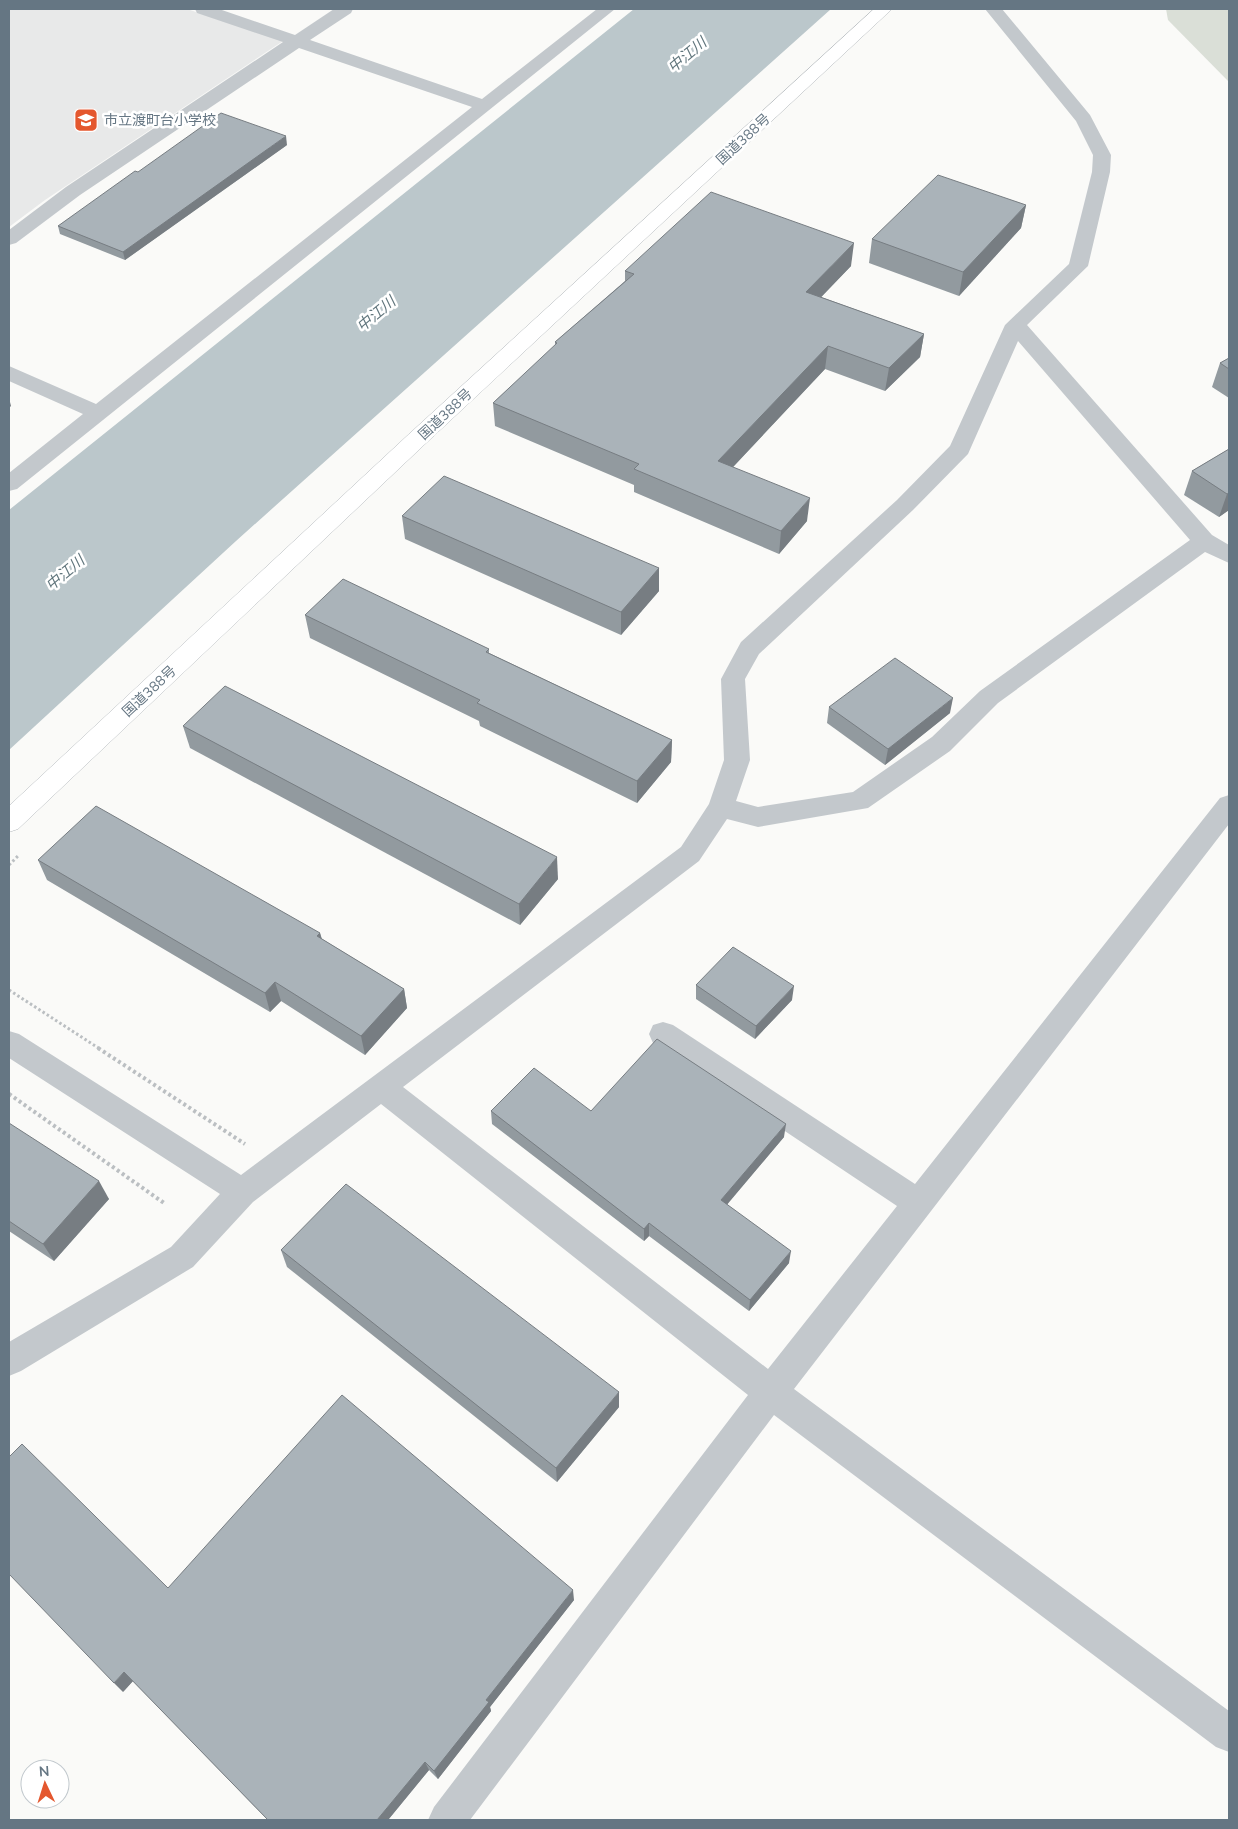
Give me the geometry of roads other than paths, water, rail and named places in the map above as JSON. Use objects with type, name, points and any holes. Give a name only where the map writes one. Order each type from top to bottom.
[{"type":"highway","name":"国道388号","points":[[9,822],[416,440],[884,9]]},
{"type":"street","points":[[203,9],[485,106]]},
{"type":"street","points":[[9,240],[73,191],[345,9]]},
{"type":"street","points":[[9,484],[607,9]]},
{"type":"street","points":[[9,1360],[182,1257],[242,1192],[690,854],[721,807],[737,760],[733,679],[750,648],[905,505],[960,449],[1015,325],[1078,266],[1101,172],[1102,155],[1084,119],[993,9]]},
{"type":"street","points":[[1015,325],[1204,541],[1229,555]]},
{"type":"street","points":[[9,373],[98,413]]},
{"type":"street","points":[[721,807],[758,817],[859,801],[940,744],[989,697],[1204,541]]},
{"type":"street","points":[[447,1820],[771,1392],[1229,804]]},
{"type":"street","points":[[663,1034],[918,1203]]},
{"type":"street","points":[[9,1043],[242,1192]]},
{"type":"street","points":[[381,1087],[771,1392],[1229,1734]]},
{"type":"water","name":"中江川","points":[[634,9],[831,9],[236,541],[9,750],[9,510]]},
{"type":"place","name":"市立渡町台小学校","points":[[86,120]]}]
